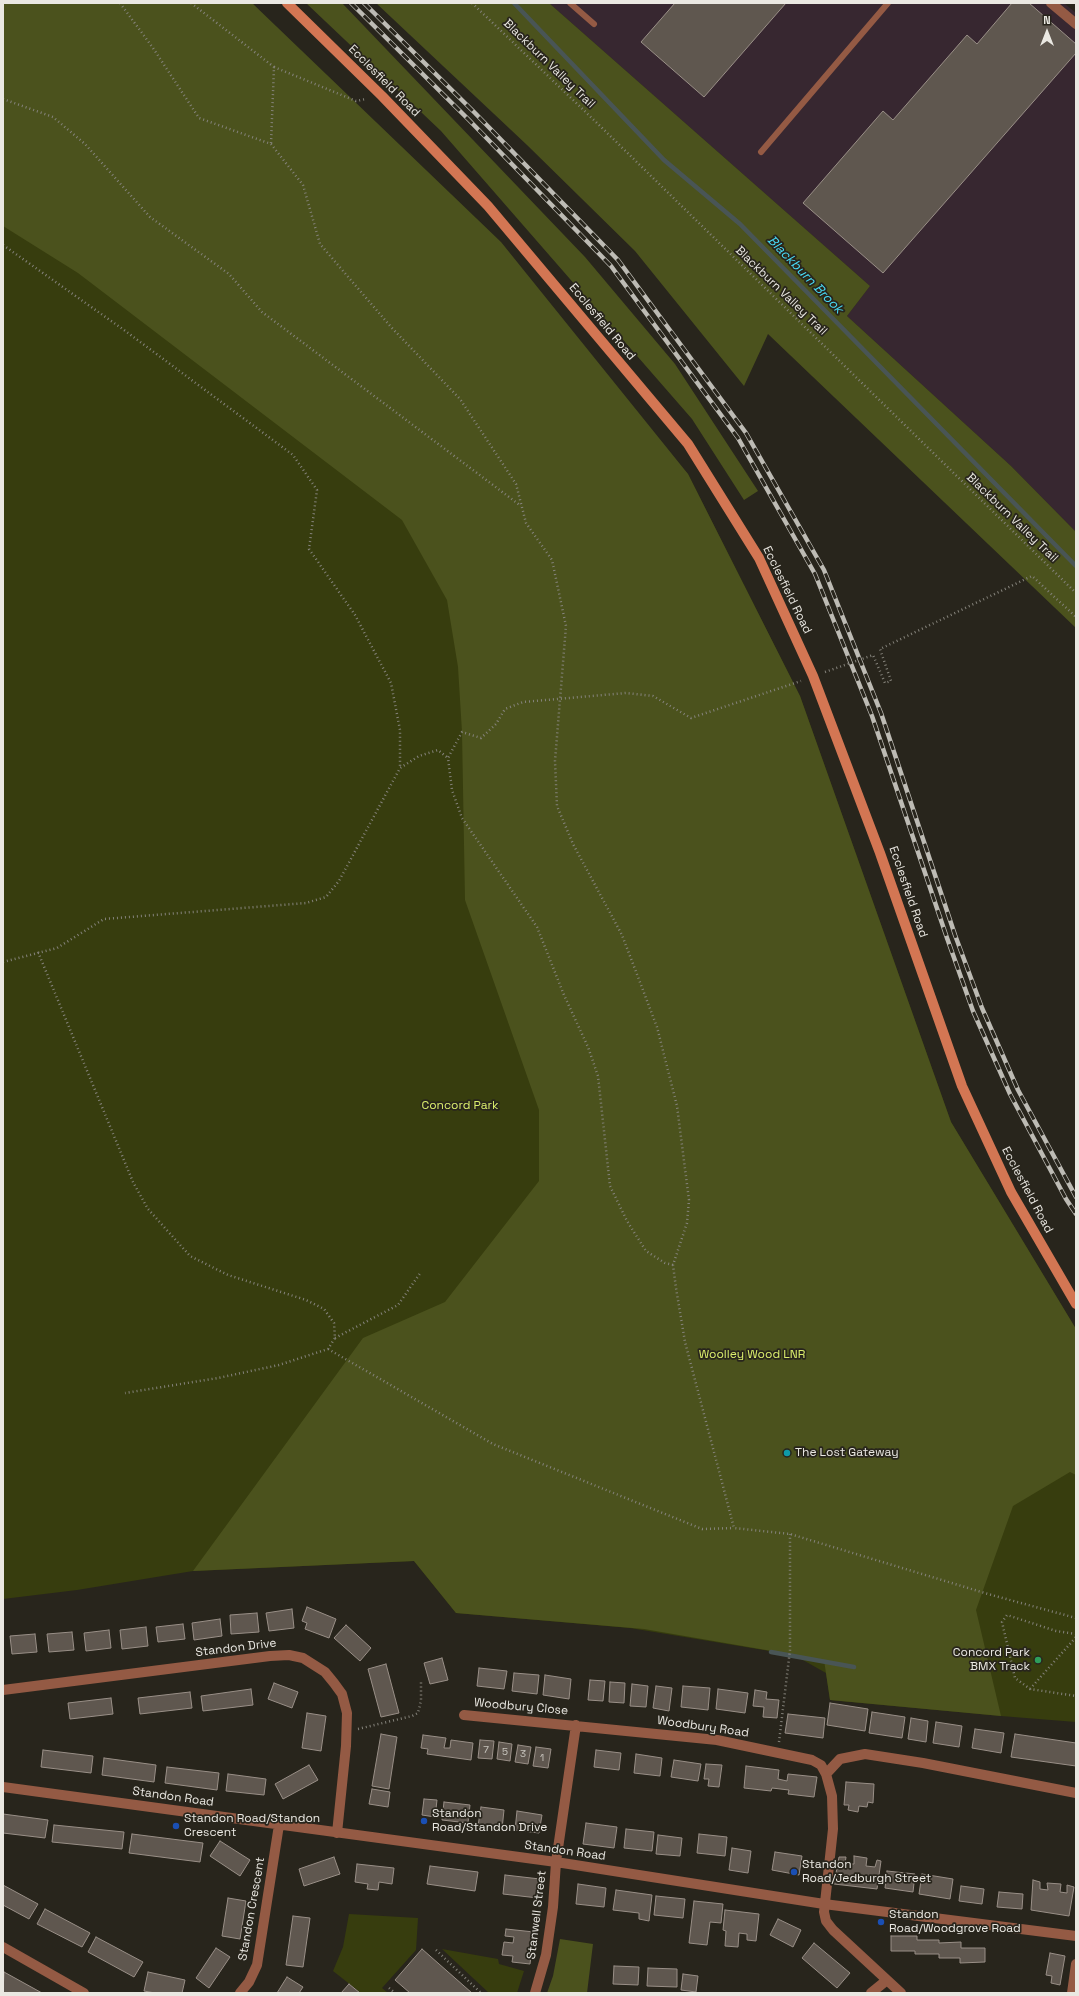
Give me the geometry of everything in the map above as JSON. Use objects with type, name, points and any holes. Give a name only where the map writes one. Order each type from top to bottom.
[{"type":"main road","name":"Ecclesfield Road","points":[[287,3],[382,96],[488,206],[688,444],[759,558],[813,676],[880,853],[962,1086],[1011,1192],[1076,1304]]},
{"type":"street","points":[[1051,3],[1076,24]]},
{"type":"street","name":"Standon Drive","points":[[3,1690],[289,1655],[303,1658],[325,1672],[334,1683],[342,1694],[347,1713],[336,1833]]},
{"type":"street","name":"Woodbury Close","points":[[464,1715],[576,1725]]},
{"type":"street","points":[[556,1862],[576,1725]]},
{"type":"street","name":"Woodbury Road","points":[[576,1725],[717,1740],[812,1760],[821,1765],[826,1774],[832,1796],[833,1828],[824,1904],[826,1921],[833,1930],[901,1993]]},
{"type":"street","points":[[826,1774],[840,1760],[865,1754],[923,1763],[1076,1793]]},
{"type":"street","name":"Standon Road","points":[[3,1787],[556,1862],[824,1904],[1076,1936]]},
{"type":"street","name":"Standon Crescent","points":[[240,1993],[249,1982],[257,1965],[279,1825]]},
{"type":"street","name":"Stanwell Street","points":[[535,1993],[546,1955],[553,1907],[556,1862]]},
{"type":"street","points":[[3,1947],[84,1993]]},
{"type":"street","points":[[1072,1993],[1076,1964]]},
{"type":"street","points":[[871,1993],[887,1980]]},
{"type":"lane","points":[[570,3],[594,24]]},
{"type":"lane","points":[[760,152],[888,3]]},
{"type":"path","points":[[120,3],[153,48],[199,118],[271,144],[303,185],[320,244],[391,327],[460,399],[516,484],[526,523],[552,560],[566,626],[555,761],[557,806],[573,844],[622,935],[657,1027],[677,1106],[689,1200],[687,1223],[673,1265],[685,1342],[734,1528]]},
{"type":"path","points":[[191,3],[274,67],[356,101],[382,96]]},
{"type":"path","name":"Blackburn Valley Trail","points":[[472,3],[596,122],[1076,593]]},
{"type":"path","points":[[271,144],[274,67]]},
{"type":"path","points":[[3,99],[53,116],[86,144],[150,217],[229,274],[262,312],[522,506]]},
{"type":"path","points":[[3,245],[124,330],[293,455],[317,490],[309,549],[355,615],[391,683],[400,730],[400,768]]},
{"type":"path","points":[[673,1265],[665,1263],[646,1251],[627,1221],[610,1186],[598,1076],[588,1047],[564,995],[537,927],[462,818],[452,790],[448,758],[462,732],[481,738],[496,724],[505,709],[523,702],[626,694],[653,696],[691,718],[873,655],[886,683],[892,681],[880,649],[1032,576],[1076,617]]},
{"type":"path","points":[[3,962],[57,948],[104,919],[306,904],[326,897],[339,881],[400,768],[418,756],[438,750],[448,758]]},
{"type":"path","points":[[38,952],[133,1182],[148,1209],[190,1256],[228,1274],[306,1300],[324,1308],[334,1323],[335,1338]]},
{"type":"path","points":[[125,1392],[218,1378],[256,1370],[279,1365],[328,1349],[335,1338],[398,1305],[422,1272]]},
{"type":"path","points":[[328,1349],[493,1444],[702,1529],[734,1528],[790,1534],[988,1594],[1076,1618]]},
{"type":"path","points":[[778,1752],[790,1650],[790,1534]]},
{"type":"path","points":[[1030,1689],[1076,1636],[1007,1615],[1002,1622],[1015,1678],[1030,1689],[1076,1696]]},
{"type":"path","points":[[346,1731],[412,1716],[418,1713],[421,1702],[421,1682]]},
{"type":"path","points":[[436,1950],[481,1993]]},
{"type":"path","points":[[389,1988],[395,1993]]},
{"type":"shaded area","points":[[549,3],[1064,3],[1076,13],[1076,532],[1011,466],[847,316],[870,286]]},
{"type":"green space","name":"Concord Park","points":[[3,3],[252,3],[688,474],[800,696],[951,1122],[1076,1329],[1076,1722],[830,1700],[826,1673],[794,1655],[630,1628],[456,1613],[414,1561],[193,1571],[77,1590],[3,1599]]},
{"type":"green space","name":"Woolley Wood LNR","points":[[3,3],[252,3],[501,242],[688,474],[800,696],[951,1122],[1076,1329],[1076,1475],[1070,1472],[1013,1506],[976,1610],[1001,1716],[830,1700],[824,1660],[644,1629],[456,1613],[414,1561],[193,1571],[363,1338],[445,1302],[539,1181],[539,1110],[465,900],[462,732],[458,667],[447,600],[402,520],[78,273],[3,226]]},
{"type":"green space","points":[[306,3],[342,3],[585,257],[675,364],[758,491],[744,500],[692,419],[441,131]]},
{"type":"green space","points":[[376,3],[549,3],[870,286],[847,316],[1011,466],[1076,532],[1076,628],[768,334],[744,386],[635,251],[527,145]]},
{"type":"green space","points":[[349,1914],[418,1918],[416,1950],[382,1988],[388,1993],[361,1993],[333,1971],[343,1947]]},
{"type":"green space","points":[[560,1939],[593,1944],[587,1993],[547,1993],[553,1976]]},
{"type":"green space","points":[[442,1949],[498,1959],[499,1964],[524,1971],[517,1993],[489,1993]]},
{"type":"building","points":[[675,3],[786,3],[704,97],[641,42]]},
{"type":"building","points":[[1012,3],[1029,3],[1076,44],[1076,53],[883,273],[803,203],[883,111],[893,120],[967,35],[977,44]]},
{"type":"building","points":[[307,1607],[336,1619],[329,1638],[305,1629],[307,1623],[302,1621]]},
{"type":"building","points":[[292,1609],[294,1628],[269,1631],[266,1613]]},
{"type":"building","points":[[257,1613],[259,1632],[231,1634],[230,1615]]},
{"type":"building","points":[[220,1619],[222,1636],[194,1640],[192,1623]]},
{"type":"building","points":[[183,1624],[185,1639],[158,1642],[156,1627]]},
{"type":"building","points":[[346,1625],[371,1648],[360,1661],[334,1638]]},
{"type":"building","points":[[146,1627],[148,1646],[122,1649],[120,1630]]},
{"type":"building","points":[[109,1630],[111,1648],[86,1651],[84,1633]]},
{"type":"building","points":[[72,1632],[74,1650],[49,1652],[47,1634]]},
{"type":"building","points":[[35,1634],[37,1652],[12,1654],[10,1636]]},
{"type":"building","points":[[442,1658],[448,1680],[430,1684],[424,1663]]},
{"type":"building","points":[[386,1664],[399,1713],[381,1717],[368,1669]]},
{"type":"building","points":[[479,1668],[507,1671],[504,1689],[477,1686]]},
{"type":"building","points":[[514,1673],[539,1675],[537,1694],[512,1691]]},
{"type":"building","points":[[545,1675],[571,1679],[569,1699],[543,1695]]},
{"type":"building","points":[[590,1680],[605,1681],[603,1701],[588,1700]]},
{"type":"building","points":[[610,1682],[625,1683],[624,1703],[609,1702]]},
{"type":"building","points":[[274,1683],[298,1692],[292,1708],[268,1699]]},
{"type":"building","points":[[632,1684],[648,1686],[646,1707],[630,1706]]},
{"type":"building","points":[[656,1686],[672,1688],[669,1711],[653,1708]]},
{"type":"building","points":[[683,1686],[710,1688],[708,1710],[681,1707]]},
{"type":"building","points":[[251,1689],[253,1705],[203,1711],[201,1696]]},
{"type":"building","points":[[718,1689],[748,1693],[745,1713],[716,1709]]},
{"type":"building","points":[[755,1690],[767,1692],[766,1699],[779,1700],[777,1718],[763,1717],[764,1707],[753,1706]]},
{"type":"building","points":[[190,1692],[192,1708],[140,1714],[138,1698]]},
{"type":"building","points":[[111,1698],[113,1714],[70,1719],[68,1703]]},
{"type":"building","points":[[830,1703],[868,1709],[865,1731],[827,1725]]},
{"type":"building","points":[[872,1712],[905,1717],[902,1738],[869,1733]]},
{"type":"building","points":[[307,1713],[326,1716],[321,1751],[302,1748]]},
{"type":"building","points":[[788,1714],[825,1718],[823,1738],[785,1733]]},
{"type":"building","points":[[911,1718],[928,1721],[926,1742],[908,1739]]},
{"type":"building","points":[[936,1722],[962,1726],[959,1747],[933,1743]]},
{"type":"building","points":[[975,1729],[1004,1733],[1001,1753],[972,1748]]},
{"type":"building","points":[[381,1734],[397,1737],[389,1789],[372,1786]]},
{"type":"building","points":[[1015,1734],[1076,1743],[1076,1766],[1011,1757]]},
{"type":"building","points":[[423,1735],[446,1738],[444,1748],[450,1748],[451,1740],[473,1743],[471,1760],[427,1754],[428,1749],[421,1748]]},
{"type":"building","points":[[480,1740],[494,1741],[492,1759],[478,1758]]},
{"type":"building","points":[[499,1742],[512,1744],[510,1761],[497,1759]]},
{"type":"building","points":[[518,1745],[531,1747],[528,1764],[515,1762]]},
{"type":"building","points":[[536,1747],[551,1749],[548,1768],[533,1766]]},
{"type":"building","points":[[43,1750],[93,1756],[91,1773],[41,1767]]},
{"type":"building","points":[[596,1750],[621,1753],[619,1770],[594,1767]]},
{"type":"building","points":[[636,1754],[662,1758],[660,1776],[634,1773]]},
{"type":"building","points":[[104,1758],[156,1765],[154,1782],[102,1775]]},
{"type":"building","points":[[674,1760],[701,1764],[698,1781],[671,1777]]},
{"type":"building","points":[[706,1764],[722,1765],[719,1787],[708,1786],[709,1779],[704,1779]]},
{"type":"building","points":[[309,1765],[318,1780],[283,1799],[275,1784]]},
{"type":"building","points":[[746,1766],[779,1770],[778,1779],[787,1781],[788,1774],[817,1777],[814,1797],[788,1794],[789,1790],[772,1788],[771,1791],[744,1788]]},
{"type":"building","points":[[167,1767],[219,1773],[217,1790],[165,1783]]},
{"type":"building","points":[[228,1774],[266,1779],[264,1795],[226,1791]]},
{"type":"building","points":[[846,1782],[874,1784],[873,1803],[868,1802],[867,1807],[859,1806],[858,1812],[848,1810],[849,1805],[844,1805]]},
{"type":"building","points":[[372,1789],[390,1792],[388,1807],[369,1804]]},
{"type":"building","points":[[424,1799],[437,1800],[435,1817],[422,1815]]},
{"type":"building","points":[[444,1802],[470,1805],[468,1823],[442,1820]]},
{"type":"building","points":[[481,1807],[504,1810],[502,1829],[478,1826]]},
{"type":"building","points":[[517,1811],[542,1815],[539,1833],[515,1830]]},
{"type":"building","points":[[3,1814],[48,1820],[45,1838],[3,1833]]},
{"type":"building","points":[[586,1823],[617,1827],[614,1848],[583,1844]]},
{"type":"building","points":[[54,1825],[124,1832],[122,1849],[52,1842]]},
{"type":"building","points":[[626,1829],[654,1832],[652,1851],[624,1848]]},
{"type":"building","points":[[132,1834],[203,1843],[200,1862],[129,1853]]},
{"type":"building","points":[[699,1834],[727,1837],[725,1856],[697,1853]]},
{"type":"building","points":[[658,1835],[682,1838],[680,1856],[656,1854]]},
{"type":"building","points":[[220,1841],[250,1860],[240,1876],[210,1856]]},
{"type":"building","points":[[732,1848],[751,1851],[748,1873],[729,1870]]},
{"type":"building","points":[[775,1852],[802,1856],[799,1875],[772,1870]]},
{"type":"building","points":[[854,1856],[867,1858],[866,1866],[875,1867],[877,1860],[881,1861],[877,1889],[834,1884],[839,1857],[846,1857],[845,1864],[854,1864]]},
{"type":"building","points":[[334,1857],[340,1874],[304,1886],[299,1869]]},
{"type":"building","points":[[357,1864],[394,1868],[392,1884],[379,1882],[378,1890],[367,1889],[368,1884],[355,1882]]},
{"type":"building","points":[[430,1866],[478,1872],[475,1891],[427,1884]]},
{"type":"building","points":[[887,1871],[915,1874],[913,1892],[885,1888]]},
{"type":"building","points":[[922,1874],[953,1879],[950,1899],[919,1894]]},
{"type":"building","points":[[505,1875],[540,1879],[538,1898],[503,1894]]},
{"type":"building","points":[[1033,1880],[1040,1882],[1040,1889],[1048,1890],[1047,1883],[1061,1884],[1060,1892],[1067,1893],[1067,1885],[1074,1887],[1069,1916],[1031,1910]]},
{"type":"building","points":[[578,1884],[606,1888],[604,1907],[576,1904]]},
{"type":"building","points":[[3,1885],[38,1904],[29,1919],[3,1905]]},
{"type":"building","points":[[961,1886],[984,1889],[982,1904],[959,1901]]},
{"type":"building","points":[[616,1890],[652,1895],[649,1921],[639,1919],[639,1913],[613,1910]]},
{"type":"building","points":[[999,1892],[1023,1894],[1022,1909],[997,1907]]},
{"type":"building","points":[[656,1896],[685,1899],[683,1918],[654,1915]]},
{"type":"building","points":[[228,1898],[246,1901],[240,1939],[222,1936]]},
{"type":"building","points":[[694,1901],[723,1904],[721,1923],[710,1922],[707,1945],[689,1943]]},
{"type":"building","points":[[45,1909],[90,1933],[82,1947],[37,1924]]},
{"type":"building","points":[[725,1910],[759,1914],[756,1941],[747,1940],[747,1934],[739,1933],[738,1947],[725,1946],[726,1931],[723,1930]]},
{"type":"building","points":[[293,1916],[310,1918],[303,1967],[286,1965]]},
{"type":"building","points":[[778,1919],[801,1930],[793,1947],[770,1935]]},
{"type":"building","points":[[506,1929],[534,1932],[530,1964],[512,1962],[513,1956],[502,1955],[504,1942],[513,1943],[514,1937],[505,1936]]},
{"type":"building","points":[[891,1936],[917,1936],[917,1940],[939,1940],[939,1943],[961,1942],[961,1948],[985,1948],[985,1962],[960,1963],[960,1958],[939,1958],[939,1954],[915,1954],[915,1951],[891,1951]]},
{"type":"building","points":[[96,1937],[143,1962],[134,1977],[88,1952]]},
{"type":"building","points":[[814,1943],[850,1973],[837,1988],[802,1958]]},
{"type":"building","points":[[216,1948],[230,1957],[209,1988],[196,1978]]},
{"type":"building","points":[[422,1949],[472,1993],[410,1993],[395,1980]]},
{"type":"building","points":[[1050,1953],[1065,1956],[1060,1985],[1051,1983],[1052,1976],[1046,1975]]},
{"type":"building","points":[[614,1966],[639,1967],[638,1985],[613,1984]]},
{"type":"building","points":[[648,1968],[677,1969],[677,1987],[647,1986]]},
{"type":"building","points":[[4,1972],[42,1993],[3,1993]]},
{"type":"building","points":[[148,1972],[185,1980],[182,1993],[155,1993],[144,1991]]},
{"type":"building","points":[[683,1974],[698,1976],[696,1992],[681,1990]]},
{"type":"building","points":[[287,1977],[303,1987],[299,1993],[277,1993]]},
{"type":"building","points":[[349,1984],[360,1993],[341,1993]]},
{"type":"waterway","name":"Blackburn Brook","points":[[514,3],[664,160],[740,224],[1076,566]]},
{"type":"waterway","points":[[771,1652],[854,1667]]},
{"type":"railway","points":[[351,3],[469,120],[611,266],[738,438],[815,574],[872,716],[973,1011],[1010,1094],[1066,1199],[1076,1214]]},
{"type":"railway","points":[[364,3],[475,113],[618,260],[746,433],[824,570],[881,713],[955,935],[982,1008],[1018,1090],[1076,1197]]},
{"type":"place","name":"The Lost Gateway","points":[[787,1453]]},
{"type":"place","name":"Concord Park BMX Track","points":[[1038,1660]]},
{"type":"place","name":"Standon Road/Standon Drive","points":[[424,1821]]},
{"type":"place","name":"Standon Road/Standon Crescent","points":[[176,1826]]},
{"type":"place","name":"Standon Road/Jedburgh Street","points":[[794,1872]]},
{"type":"place","name":"Standon Road/Woodgrove Road","points":[[881,1922]]}]
